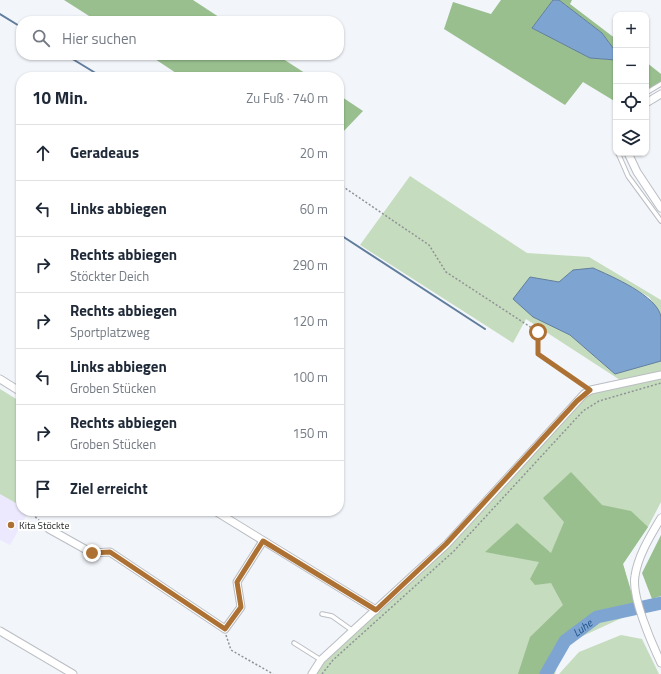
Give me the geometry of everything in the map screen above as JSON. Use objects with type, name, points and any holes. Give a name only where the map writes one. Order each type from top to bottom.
[{"type":"street","points":[[649,101],[661,94]]},
{"type":"street","points":[[629,156],[637,172],[661,208]]},
{"type":"street","points":[[312,674],[321,660],[446,544],[577,401],[590,390],[661,375]]},
{"type":"street","points":[[0,379],[16,389]]},
{"type":"street","points":[[223,516],[376,610]]},
{"type":"street","points":[[661,518],[636,569],[634,586],[643,617],[661,663]]},
{"type":"street","points":[[49,529],[92,553],[110,552],[225,629],[241,607],[237,582],[263,541]]},
{"type":"street","points":[[0,631],[73,674]]},
{"type":"lane","points":[[649,91],[661,84]]},
{"type":"lane","points":[[619,156],[628,176],[661,222]]},
{"type":"lane","points":[[322,614],[332,616],[353,631]]},
{"type":"lane","points":[[294,643],[321,660]]},
{"type":"path","points":[[344,187],[429,245],[446,272],[538,332],[538,354],[590,390]]},
{"type":"path","points":[[322,674],[333,660],[454,551],[583,411],[599,401],[661,383]]},
{"type":"path","points":[[34,516],[49,529]]},
{"type":"path","points":[[225,629],[231,650],[272,674]]},
{"type":"shaded area","name":"Kita Stöckte","points":[[0,494],[16,503],[16,516],[26,516],[10,545],[0,540]]},
{"type":"green space","points":[[64,0],[193,0],[217,16],[89,16]]},
{"type":"green space","points":[[501,0],[553,0],[532,28],[590,58],[613,60],[613,100],[583,82],[565,105],[444,29],[453,2],[491,14]]},
{"type":"green space","points":[[559,0],[572,0],[570,4],[613,37],[613,48],[602,33]]},
{"type":"green space","points":[[156,60],[285,60],[303,72],[174,72]]},
{"type":"green space","points":[[649,64],[661,74],[661,83],[649,90]]},
{"type":"green space","points":[[344,98],[363,111],[344,131]]},
{"type":"green space","points":[[410,176],[527,253],[589,257],[661,300],[661,315],[649,297],[635,289],[573,270],[559,282],[530,277],[533,317],[570,335],[615,374],[661,361],[661,502],[648,527],[623,564],[636,608],[635,612],[563,645],[555,674],[307,674],[316,662],[440,547],[585,390],[620,380],[526,319],[513,343],[360,245]]},
{"type":"green space","points":[[0,389],[16,399],[16,503],[0,494]]},
{"type":"green space","points":[[571,472],[602,505],[631,511],[648,527],[623,564],[636,608],[627,613],[575,629],[559,641],[551,653],[541,674],[518,674],[530,637],[563,605],[551,583],[535,585],[530,579],[539,562],[485,552],[517,523],[551,553],[564,522],[543,498]]},
{"type":"green space","points":[[661,535],[661,596],[652,599],[642,573]]},
{"type":"green space","points":[[621,635],[642,639],[659,674],[559,674],[579,652]]},
{"type":"water","points":[[553,0],[559,0],[602,33],[613,48],[613,60],[590,58],[532,28]]},
{"type":"water","points":[[593,268],[611,276],[643,294],[658,309],[661,317],[661,361],[615,374],[570,335],[533,317],[513,299],[530,277],[559,282],[573,270]]},
{"type":"waterway","points":[[0,14],[16,24]]},
{"type":"waterway","points":[[74,60],[94,72]]},
{"type":"waterway","points":[[344,237],[485,329]]},
{"type":"waterway","name":"Luhe","points":[[546,674],[565,641],[597,617],[661,603]]},
{"type":"place","name":"Kita Stöckte","points":[[11,525]]},
{"type":"route","points":[[92,553],[110,552],[225,629],[241,607],[237,582],[263,541],[376,610],[446,544],[544,440],[577,401],[590,390],[538,354],[538,332]]}]
